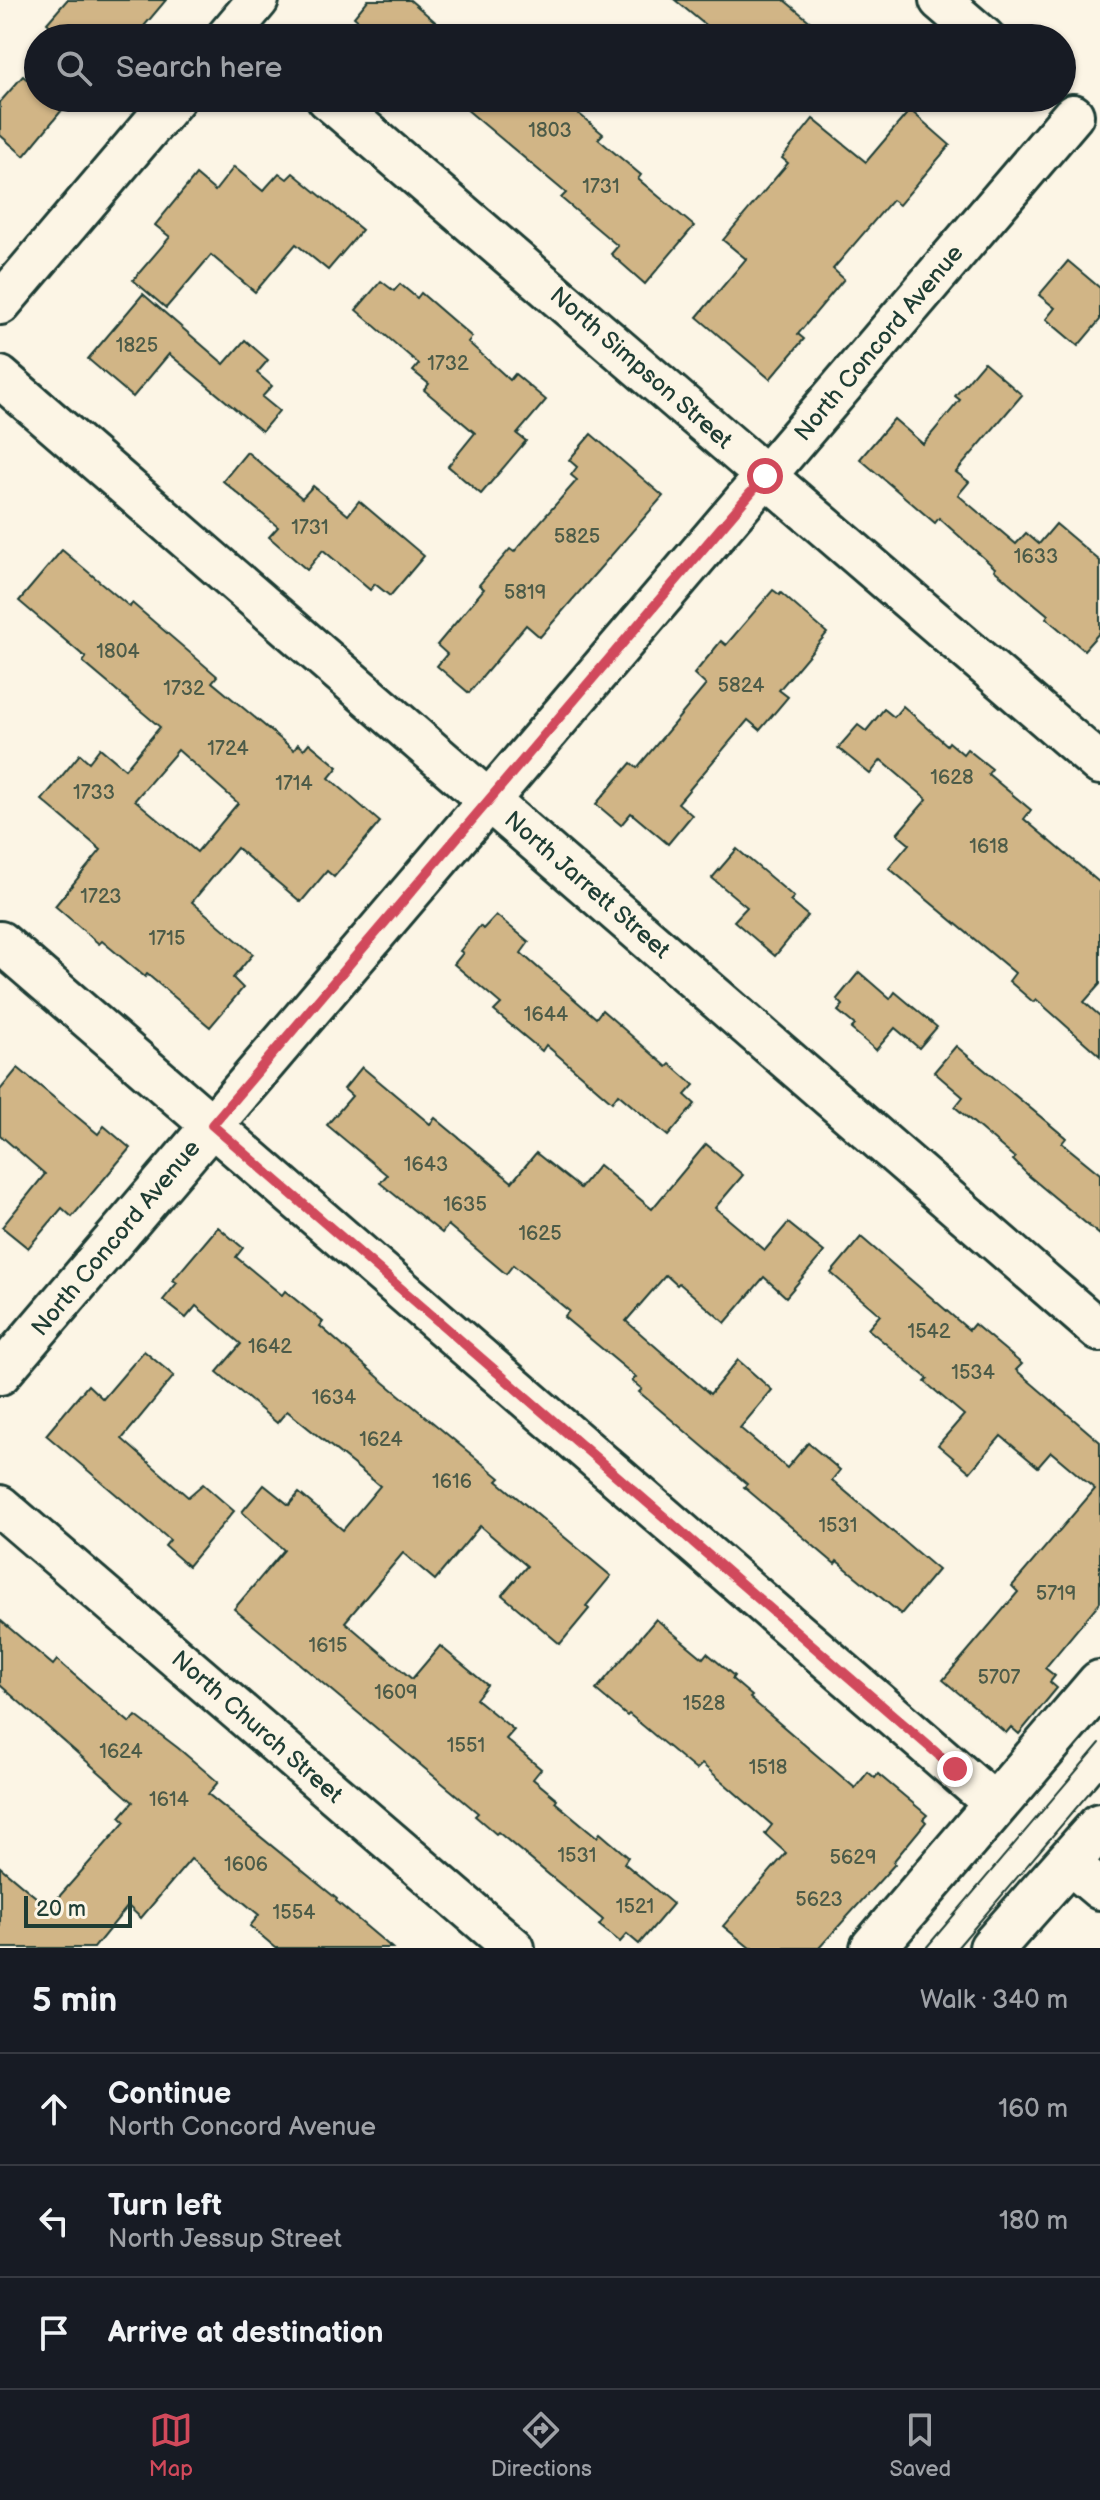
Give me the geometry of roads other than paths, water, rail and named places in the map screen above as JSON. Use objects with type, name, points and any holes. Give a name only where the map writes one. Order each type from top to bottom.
[{"type":"street","points":[[940,0],[968,24]]},
{"type":"street","points":[[0,304],[163,112]]},
{"type":"street","name":"North Simpson Street","points":[[343,112],[1100,764]]},
{"type":"street","name":"North Concord Avenue","points":[[0,1374],[765,476],[1076,117]]},
{"type":"street","name":"North Jarrett Street","points":[[0,377],[1100,1331]]},
{"type":"street","points":[[0,942],[996,1805]]},
{"type":"street","name":"North Church Street","points":[[0,1506],[514,1948]]},
{"type":"street","points":[[873,1948],[1100,1683]]},
{"type":"street","points":[[992,1948],[1084,1876],[1100,1826]]},
{"type":"tram line","points":[[926,1948],[1100,1743]]},
{"type":"tram line","points":[[957,1948],[1100,1780]]}]
